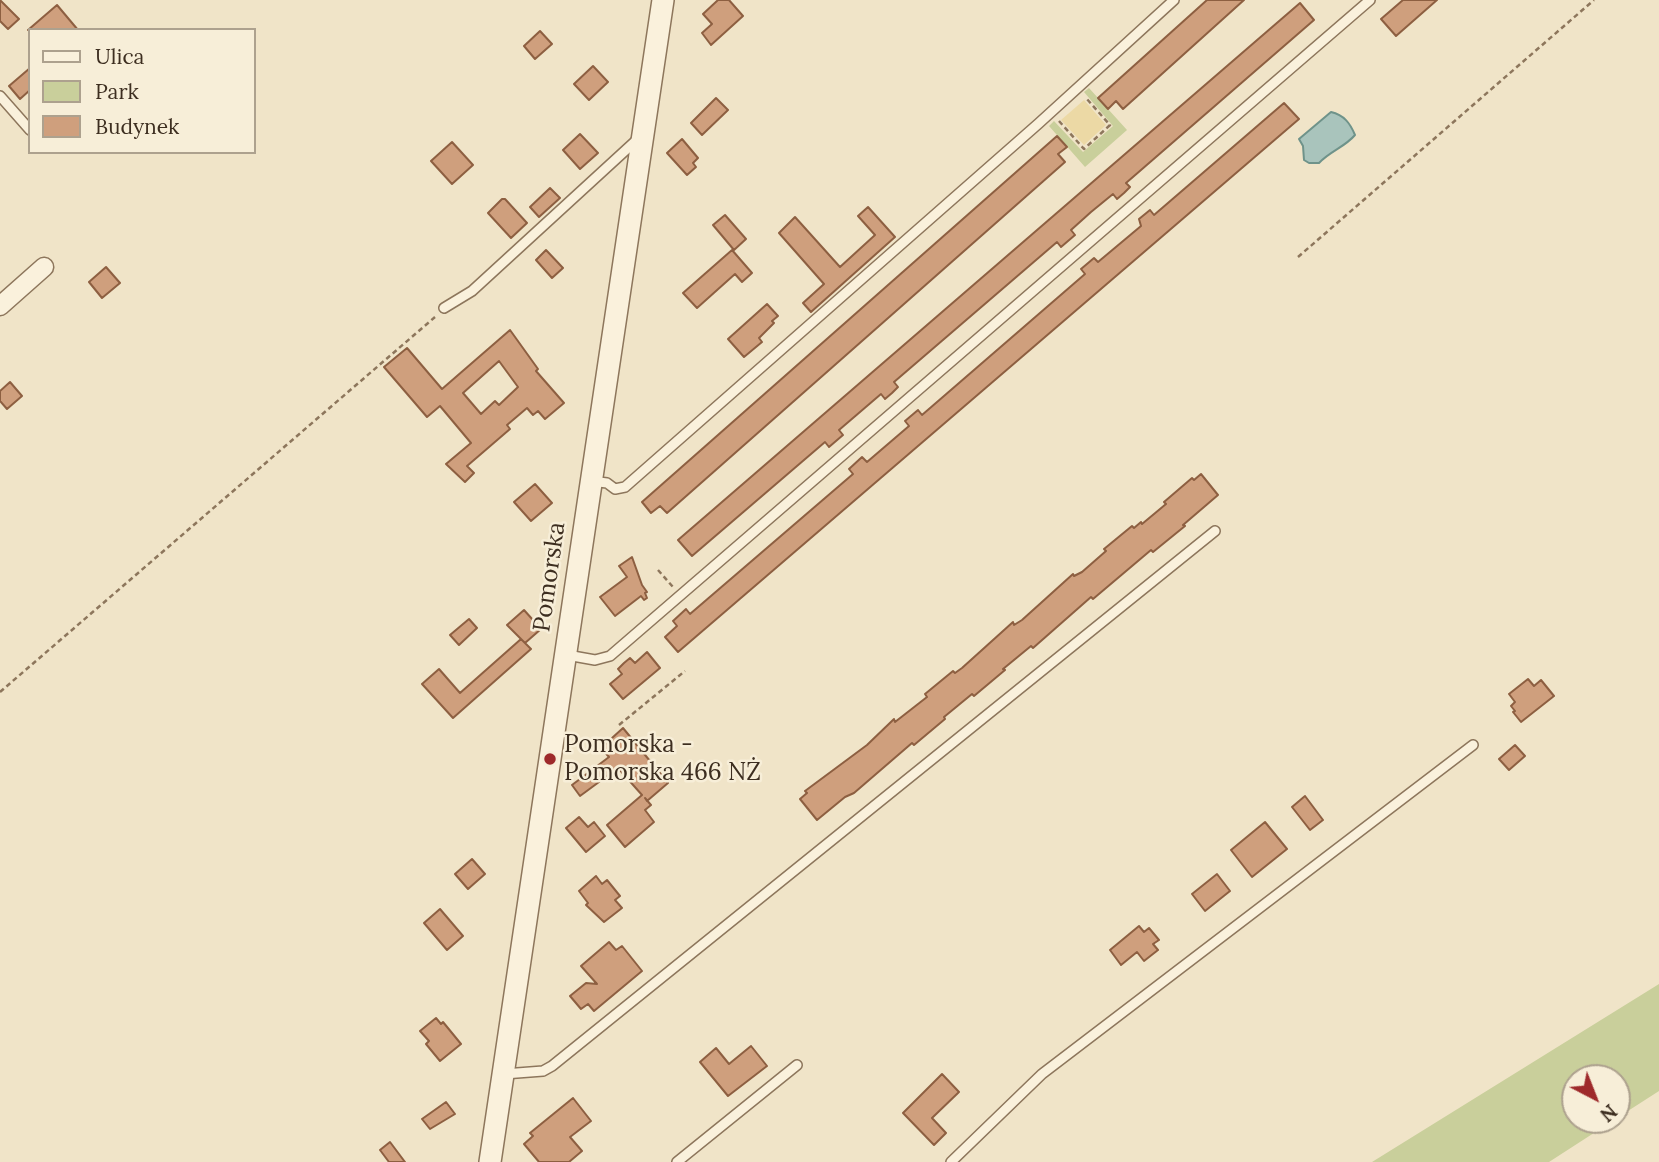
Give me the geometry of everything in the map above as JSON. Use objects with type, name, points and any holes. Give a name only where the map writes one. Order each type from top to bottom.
[{"type":"street","name":"Pomorska","points":[[490,1162],[663,0]]},
{"type":"street","points":[[0,306],[44,267]]},
{"type":"lane","points":[[591,481],[607,483],[615,489],[625,487],[1051,112],[1174,0]]},
{"type":"lane","points":[[566,655],[595,660],[610,656],[1370,0]]},
{"type":"lane","points":[[0,96],[28,128]]},
{"type":"lane","points":[[444,308],[472,291],[635,140],[644,135]]},
{"type":"lane","points":[[503,1074],[543,1071],[552,1066],[1215,531]]},
{"type":"lane","points":[[951,1162],[1042,1074],[1473,745]]},
{"type":"lane","points":[[677,1162],[797,1065]]},
{"type":"path","points":[[1298,257],[1594,0]]},
{"type":"path","points":[[1051,112],[1084,149],[1110,125],[1076,88]]},
{"type":"path","points":[[0,692],[444,308]]},
{"type":"path","points":[[659,570],[680,595]]},
{"type":"path","points":[[619,725],[685,671]]},
{"type":"green space","points":[[1089,88],[1127,130],[1085,167],[1049,126],[1054,121],[1083,152],[1113,126],[1084,92]]},
{"type":"green space","points":[[1659,984],[1659,1091],[1631,1109],[1631,1064],[1561,1064],[1561,1134],[1592,1134],[1549,1162],[1372,1162]]},
{"type":"sand","points":[[1084,100],[1106,125],[1084,145],[1061,120]]},
{"type":"water","points":[[1331,112],[1346,120],[1355,135],[1319,163],[1309,163],[1304,160],[1303,146],[1299,139]]},
{"type":"building","points":[[0,0],[19,19],[8,29],[0,21]]},
{"type":"building","points":[[718,0],[729,0],[743,16],[711,45],[702,33],[712,24],[703,14]]},
{"type":"building","points":[[1207,0],[1244,0],[1123,109],[1116,101],[1108,109],[1098,98]]},
{"type":"building","points":[[1403,0],[1437,0],[1396,36],[1381,19]]},
{"type":"building","points":[[1300,3],[1314,20],[1126,183],[1130,187],[1124,193],[1117,199],[1113,194],[1091,212],[1071,230],[1075,235],[1061,247],[1057,242],[894,382],[898,387],[892,393],[885,399],[881,394],[839,430],[843,435],[829,447],[825,442],[692,556],[678,540]]},
{"type":"building","points":[[57,5],[76,28],[30,28]]},
{"type":"building","points":[[540,31],[552,44],[535,59],[524,46]]},
{"type":"building","points":[[593,66],[608,82],[589,100],[574,84]]},
{"type":"building","points":[[28,70],[28,92],[20,99],[9,86]]},
{"type":"building","points":[[716,98],[728,110],[702,135],[691,123]]},
{"type":"building","points":[[1284,103],[1299,119],[678,652],[665,637],[677,626],[673,621],[686,609],[690,614],[853,474],[849,469],[862,457],[867,462],[909,426],[905,421],[918,410],[922,415],[1085,274],[1081,269],[1094,258],[1098,262],[1141,226],[1139,219],[1150,210],[1154,215]]},
{"type":"building","points":[[580,134],[598,153],[580,169],[563,150]]},
{"type":"building","points":[[1057,136],[1067,147],[1058,154],[1065,162],[667,513],[660,506],[651,513],[642,502]]},
{"type":"building","points":[[682,139],[698,158],[693,163],[696,167],[687,175],[667,153]]},
{"type":"building","points":[[452,142],[473,165],[452,184],[431,161]]},
{"type":"building","points":[[550,188],[560,198],[539,217],[530,207]]},
{"type":"building","points":[[502,199],[527,223],[511,238],[488,213]]},
{"type":"building","points":[[868,207],[895,237],[811,312],[803,303],[824,284],[779,233],[795,217],[840,267],[875,235],[858,216]]},
{"type":"building","points":[[725,215],[746,239],[734,250],[713,225]]},
{"type":"building","points":[[546,250],[563,268],[552,278],[536,260]]},
{"type":"building","points":[[732,250],[752,273],[742,282],[735,274],[697,308],[683,293]]},
{"type":"building","points":[[106,267],[120,283],[102,298],[89,282]]},
{"type":"building","points":[[767,304],[778,316],[759,338],[762,342],[744,357],[728,339]]},
{"type":"building","points":[[510,330],[538,369],[536,371],[564,403],[545,419],[538,411],[533,415],[527,408],[507,425],[510,429],[467,466],[474,473],[465,482],[446,464],[471,443],[440,406],[427,417],[384,367],[407,348],[442,389]],"holes":[[[499,361],[518,387],[499,405],[495,401],[481,414],[463,393]]]},
{"type":"building","points":[[10,382],[22,396],[7,409],[0,401],[0,391]]},
{"type":"building","points":[[1201,474],[1218,495],[1183,525],[1185,526],[1153,552],[1151,550],[1093,599],[1091,597],[1033,648],[1031,646],[974,696],[972,694],[944,717],[945,719],[914,745],[912,743],[854,793],[817,820],[800,799],[807,793],[805,791],[867,745],[894,719],[895,722],[927,697],[925,694],[953,671],[955,673],[962,668],[1013,622],[1014,625],[1022,620],[1073,574],[1074,576],[1082,572],[1106,551],[1104,549],[1132,526],[1134,528],[1141,522],[1142,524],[1192,478],[1194,480]]},
{"type":"building","points":[[535,484],[552,503],[531,521],[514,502]]},
{"type":"building","points":[[632,557],[647,598],[644,600],[641,596],[615,616],[600,597],[627,577],[619,566]]},
{"type":"building","points":[[524,610],[541,629],[525,643],[507,625]]},
{"type":"building","points":[[469,619],[477,628],[459,645],[450,635]]},
{"type":"building","points":[[521,639],[531,649],[453,718],[422,684],[439,669],[460,693]]},
{"type":"building","points":[[647,652],[660,668],[623,699],[610,684],[622,674],[618,669],[624,663],[630,658],[635,663]]},
{"type":"building","points":[[1528,679],[1534,686],[1541,680],[1554,696],[1521,722],[1513,712],[1515,711],[1511,706],[1515,702],[1509,694]]},
{"type":"building","points":[[623,728],[668,783],[647,801],[651,805],[645,810],[654,822],[625,847],[607,825],[642,795],[618,768],[580,796],[572,785],[609,757],[601,748]]},
{"type":"building","points":[[1515,745],[1525,756],[1509,770],[1499,759]]},
{"type":"building","points":[[1305,796],[1323,820],[1310,830],[1292,807]]},
{"type":"building","points":[[579,817],[588,827],[594,822],[605,836],[586,852],[566,828]]},
{"type":"building","points":[[1265,822],[1287,849],[1252,877],[1231,850]]},
{"type":"building","points":[[472,859],[485,874],[468,889],[455,874]]},
{"type":"building","points":[[1217,874],[1230,891],[1205,911],[1192,894]]},
{"type":"building","points":[[596,876],[602,884],[607,880],[620,896],[615,900],[622,908],[604,922],[586,905],[588,903],[579,891]]},
{"type":"building","points":[[440,909],[463,936],[447,950],[424,923]]},
{"type":"building","points":[[1139,926],[1144,932],[1149,928],[1159,940],[1153,944],[1158,950],[1144,961],[1137,952],[1121,965],[1110,950]]},
{"type":"building","points":[[609,942],[616,950],[622,946],[642,971],[594,1011],[588,1004],[581,1009],[570,996],[586,983],[597,984],[581,966]]},
{"type":"building","points":[[436,1018],[441,1024],[443,1022],[461,1044],[440,1061],[426,1044],[429,1041],[420,1031]]},
{"type":"building","points":[[751,1046],[767,1066],[728,1096],[700,1062],[716,1048],[729,1064]]},
{"type":"building","points":[[942,1074],[959,1092],[932,1118],[946,1133],[934,1145],[903,1113]]},
{"type":"building","points":[[573,1098],[591,1121],[570,1137],[582,1151],[569,1162],[539,1162],[524,1144],[533,1136],[530,1133]]},
{"type":"building","points":[[446,1102],[455,1114],[430,1129],[422,1119]]},
{"type":"building","points":[[390,1142],[405,1162],[389,1162],[380,1150]]},
{"type":"place","name":"Pomorska - Pomorska 466 NŻ","points":[[550,759]]}]
